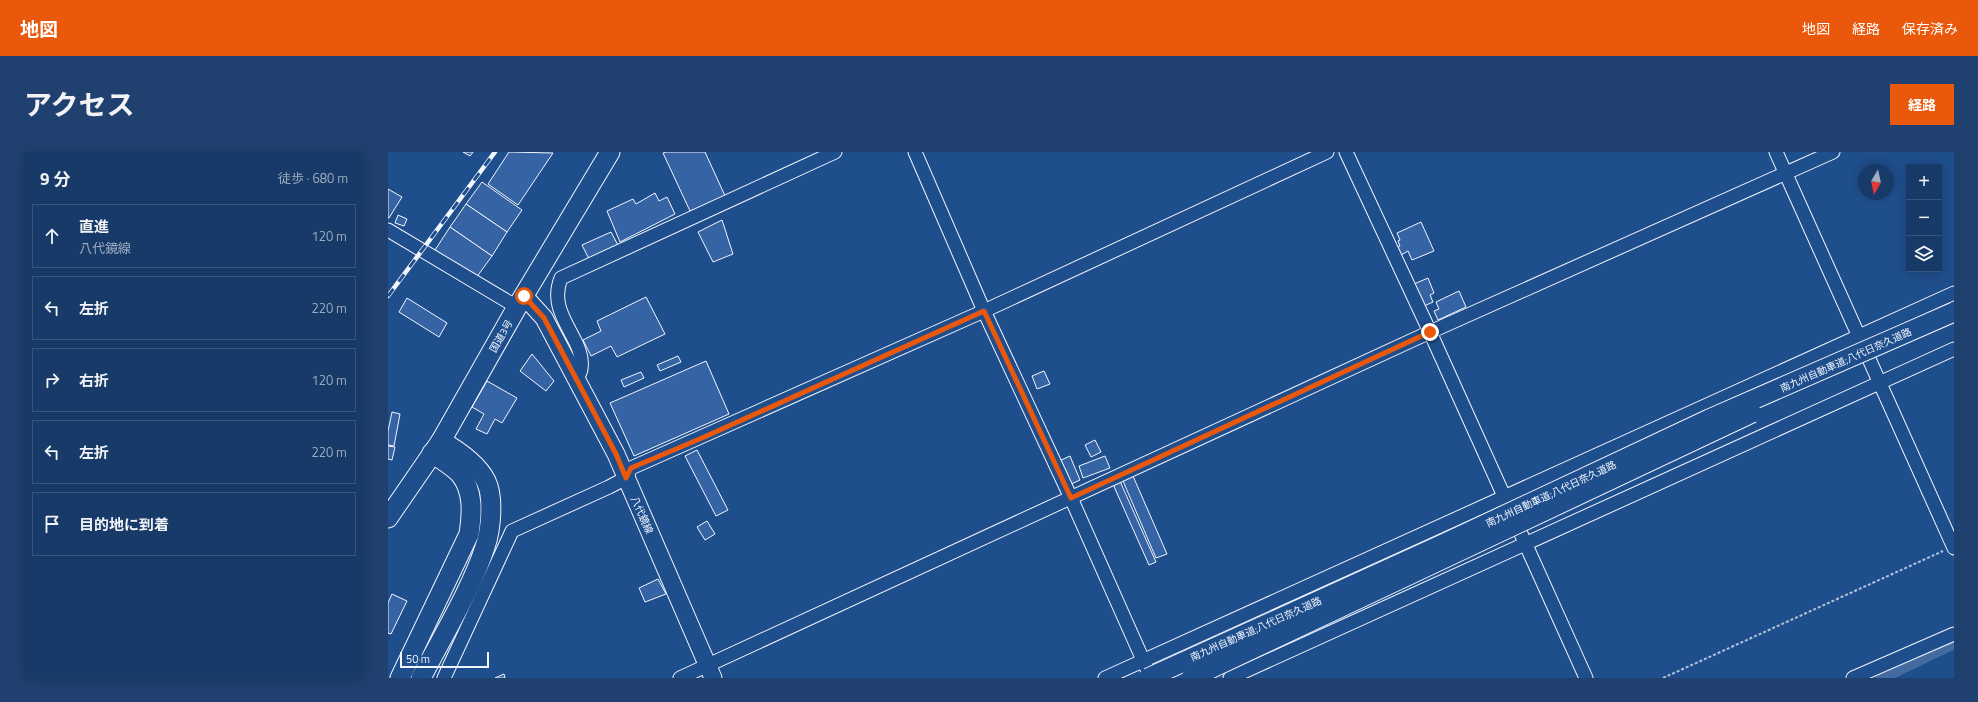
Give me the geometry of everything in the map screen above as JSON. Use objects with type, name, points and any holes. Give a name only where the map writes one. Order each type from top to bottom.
[{"type":"highway","name":"国道3号","points":[[388,518],[436,447],[610,152]]},
{"type":"highway","name":"南九州自動車道;八代日奈久道路","points":[[1146,670],[1441,545],[1709,419],[1954,313]]},
{"type":"highway","name":"南九州自動車道;八代日奈久道路","points":[[1191,678],[1719,430],[1954,313]]},
{"type":"highway","points":[[400,678],[469,534],[473,513],[469,490],[460,473],[436,447]]},
{"type":"highway","points":[[421,678],[486,546],[492,512],[486,481],[468,459],[436,447]]},
{"type":"main road","name":"八代鏡線","points":[[521,302],[544,318],[616,454],[710,672]]},
{"type":"street","points":[[576,380],[581,369],[580,354],[557,299],[557,289],[561,278],[835,152]]},
{"type":"street","points":[[915,152],[984,311],[1071,498],[1146,670],[1152,678]]},
{"type":"street","points":[[444,678],[502,549],[512,531],[626,478],[631,468],[702,438],[984,311],[1327,152]]},
{"type":"street","points":[[1346,152],[1505,496],[1586,678]]},
{"type":"street","points":[[1776,152],[1954,547]]},
{"type":"street","points":[[680,678],[710,672],[1071,498],[1430,332],[1833,152]]},
{"type":"street","points":[[388,230],[521,302]]},
{"type":"street","points":[[1105,678],[1146,670],[1505,496],[1954,293]]},
{"type":"street","points":[[1230,678],[1954,349]]},
{"type":"street","points":[[1853,678],[1954,634]]},
{"type":"path","points":[[1663,678],[1954,547]]},
{"type":"building","points":[[463,152],[473,152],[470,156]]},
{"type":"building","points":[[509,152],[553,153],[518,205],[488,184]]},
{"type":"building","points":[[705,152],[726,198],[690,211],[663,153]]},
{"type":"building","points":[[482,182],[522,210],[507,232],[466,204]]},
{"type":"building","points":[[388,189],[402,197],[389,218],[388,218]]},
{"type":"building","points":[[655,193],[659,201],[667,197],[675,214],[620,242],[607,211],[633,199],[636,204]]},
{"type":"building","points":[[466,204],[507,232],[492,256],[450,227]]},
{"type":"building","points":[[398,215],[407,219],[404,226],[395,223]]},
{"type":"building","points":[[722,220],[733,254],[713,262],[698,232]]},
{"type":"building","points":[[1421,222],[1434,251],[1412,260],[1408,251],[1401,255],[1398,247],[1400,246],[1398,241],[1400,240],[1397,233]]},
{"type":"building","points":[[450,227],[492,256],[476,278],[435,250]]},
{"type":"building","points":[[611,232],[620,249],[591,263],[582,245]]},
{"type":"building","points":[[1428,278],[1434,293],[1430,295],[1433,302],[1424,306],[1414,284]]},
{"type":"building","points":[[1459,291],[1466,307],[1438,320],[1434,311],[1439,309],[1436,302]]},
{"type":"building","points":[[646,297],[665,334],[617,357],[611,346],[591,356],[583,340],[601,331],[597,321]]},
{"type":"building","points":[[407,298],[447,323],[439,337],[399,312]]},
{"type":"building","points":[[532,354],[554,381],[546,391],[520,371]]},
{"type":"building","points":[[678,356],[681,362],[660,371],[657,365]]},
{"type":"building","points":[[706,361],[729,414],[634,456],[610,403]]},
{"type":"building","points":[[1044,371],[1050,384],[1037,389],[1032,376]]},
{"type":"building","points":[[641,372],[644,378],[624,387],[621,380]]},
{"type":"building","points":[[487,381],[517,398],[502,423],[495,419],[487,434],[476,429],[484,414],[472,407]]},
{"type":"building","points":[[392,412],[400,414],[394,446],[388,445],[388,431]]},
{"type":"building","points":[[1095,440],[1101,452],[1091,457],[1085,445]]},
{"type":"building","points":[[388,446],[395,447],[392,460],[388,459]]},
{"type":"building","points":[[697,450],[728,510],[716,516],[685,456]]},
{"type":"building","points":[[1070,456],[1080,480],[1067,486],[1057,462]]},
{"type":"building","points":[[1105,456],[1110,468],[1083,478],[1079,466]]},
{"type":"building","points":[[1133,476],[1167,554],[1156,558],[1123,481]]},
{"type":"building","points":[[1119,479],[1156,562],[1149,565],[1112,482]]},
{"type":"building","points":[[707,521],[715,534],[705,540],[697,527]]},
{"type":"building","points":[[658,579],[666,594],[645,602],[639,588]]},
{"type":"building","points":[[392,594],[407,601],[391,634],[388,633],[388,603]]},
{"type":"building","points":[[504,674],[505,678],[495,678]]},
{"type":"waterway","points":[[1881,678],[1954,643]]},
{"type":"railway","points":[[388,296],[495,152]]},
{"type":"route","points":[[524,296],[544,318],[616,454],[626,478],[631,468],[702,438],[984,311],[1071,498],[1430,332]]}]
